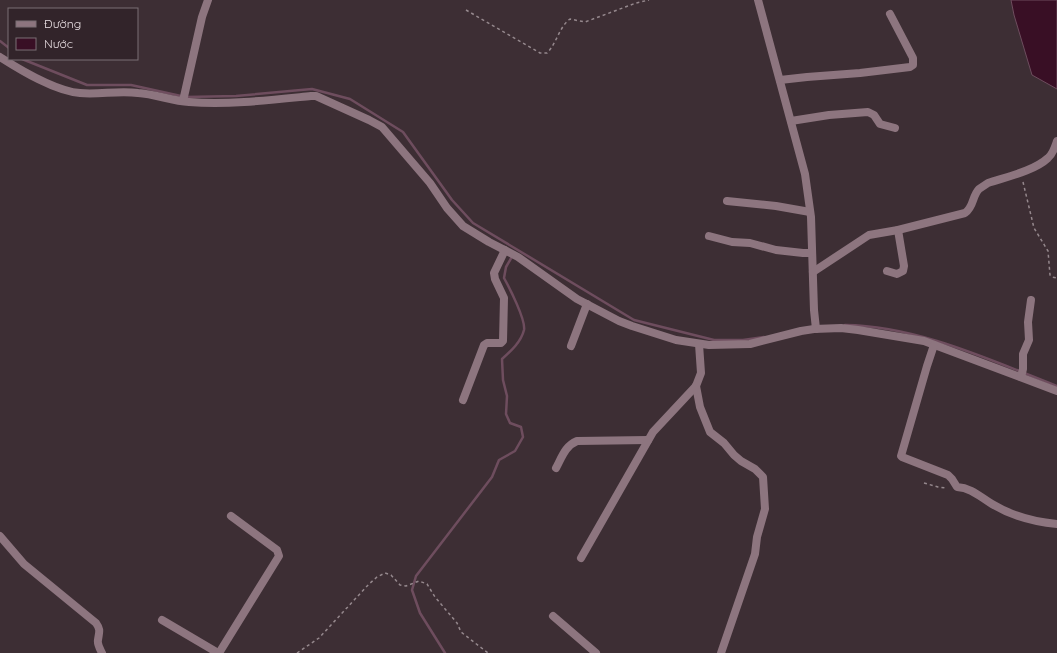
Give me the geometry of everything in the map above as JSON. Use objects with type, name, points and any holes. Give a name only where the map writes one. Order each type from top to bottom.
[{"type":"street","points":[[184,96],[202,17],[208,0]]},
{"type":"street","points":[[758,0],[802,161],[810,212],[815,323]]},
{"type":"street","points":[[780,80],[910,67],[913,65],[913,58],[890,14]]},
{"type":"street","points":[[0,57],[30,75],[73,92],[89,94],[139,93],[184,96],[233,102],[313,96],[370,120],[382,127],[430,183],[447,208],[459,222],[475,234],[518,257],[587,304],[619,321],[666,338],[699,344],[744,345],[801,331],[815,323],[934,344],[1057,392]]},
{"type":"street","points":[[791,121],[829,115],[868,112],[874,115],[880,124],[895,128]]},
{"type":"street","points":[[813,272],[865,237],[965,213],[970,208],[976,193],[980,188],[1032,168],[1049,158],[1057,141]]},
{"type":"street","points":[[727,201],[776,206],[810,212]]},
{"type":"street","points":[[887,271],[898,274],[903,271],[904,266],[898,230]]},
{"type":"street","points":[[709,236],[732,242],[750,243],[776,250],[812,253]]},
{"type":"street","points":[[463,400],[484,345],[488,343],[502,343],[503,341],[504,298],[495,279],[494,273],[505,250]]},
{"type":"street","points":[[1021,377],[1023,369],[1023,354],[1029,343],[1028,322],[1031,300]]},
{"type":"street","points":[[571,346],[587,304]]},
{"type":"street","points":[[581,558],[653,432],[696,386],[701,373],[699,344]]},
{"type":"street","points":[[934,344],[901,456],[948,474],[952,478],[957,488],[972,490],[992,504],[1010,513],[1041,523],[1057,524]]},
{"type":"street","points":[[696,386],[700,407],[710,432],[722,441],[734,456],[763,477],[764,509],[757,536],[755,554],[720,653]]},
{"type":"street","points":[[556,468],[567,447],[571,443],[577,441],[648,440]]},
{"type":"street","points":[[162,620],[219,653],[279,556],[277,550],[230,516]]},
{"type":"street","points":[[0,536],[24,564],[96,623],[99,628],[100,634],[98,643],[102,653]]},
{"type":"street","points":[[553,616],[596,653]]},
{"type":"path","points":[[466,10],[540,53],[547,53],[553,47],[566,22],[570,19],[585,22],[636,2],[649,0]]},
{"type":"path","points":[[1020,172],[1034,228],[1048,251],[1050,275],[1057,278]]},
{"type":"path","points":[[924,483],[944,488],[957,488]]},
{"type":"path","points":[[297,653],[319,638],[369,584],[377,577],[385,573],[391,575],[400,585],[406,586],[420,581],[427,584],[435,597],[457,623],[462,632],[488,653]]},
{"type":"water","points":[[1011,0],[1057,0],[1057,89],[1032,75]]},
{"type":"waterway","points":[[0,41],[8,47]]},
{"type":"waterway","points":[[24,60],[87,85],[131,85],[181,96]]},
{"type":"waterway","points":[[186,97],[236,96],[312,89],[350,99],[403,132],[452,200],[473,223],[634,320],[714,340],[743,340],[764,337]]},
{"type":"waterway","points":[[445,653],[420,613],[412,590],[416,576],[492,477],[499,460],[515,451],[523,437],[521,427],[510,423],[506,414],[507,396],[503,380],[502,359],[518,342],[524,330],[520,312],[504,278],[506,267],[513,255]]},
{"type":"waterway","points":[[845,325],[900,331],[926,338],[953,346],[1057,386]]}]
